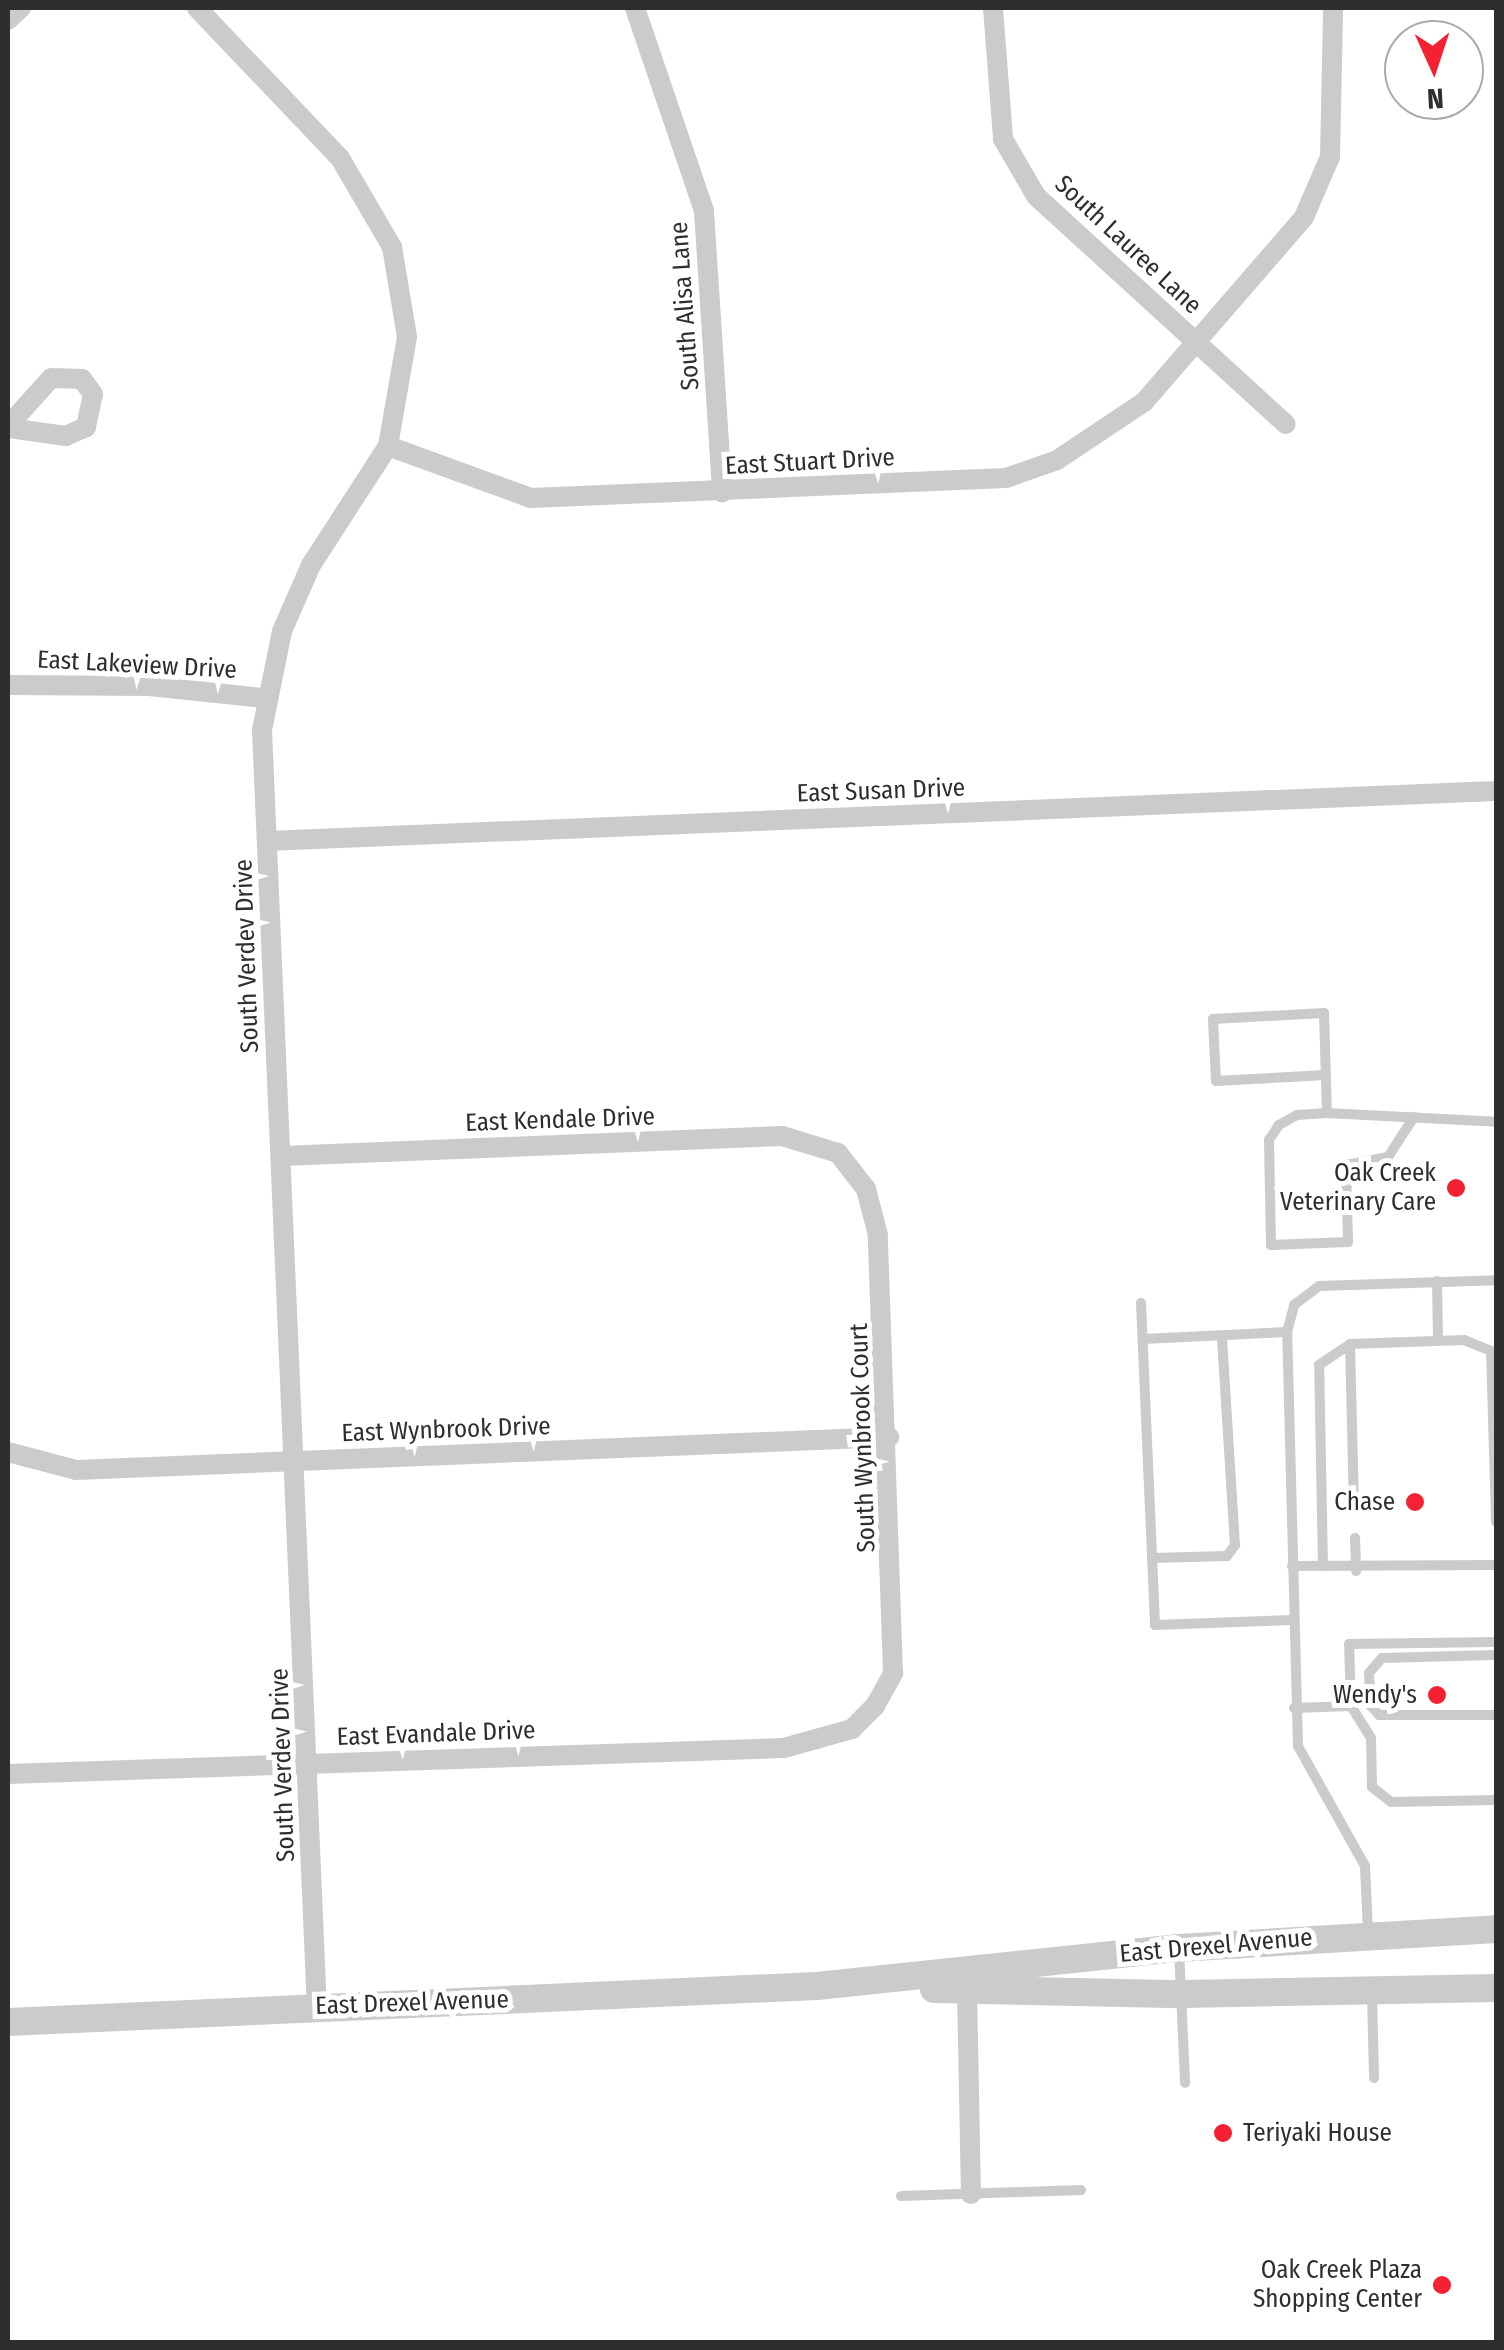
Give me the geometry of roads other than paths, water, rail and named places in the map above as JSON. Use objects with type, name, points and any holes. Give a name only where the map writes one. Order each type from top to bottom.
[{"type":"street","points":[[8,20],[21,8]]},
{"type":"street","name":"South Verdev Drive","points":[[197,8],[340,158],[392,247],[407,337],[388,446],[311,565],[282,631],[264,698],[316,2008]]},
{"type":"street","name":"South Alisa Lane","points":[[634,8],[704,211],[722,492]]},
{"type":"street","name":"South Lauree Lane","points":[[993,8],[995,99],[1017,169],[1036,196],[1286,424]]},
{"type":"street","name":"East Stuart Drive","points":[[388,446],[532,498],[1006,478],[1105,434],[1199,344],[1266,267],[1318,191],[1334,124],[1333,8]]},
{"type":"street","name":"East Lakeview Drive","points":[[8,685],[149,686],[264,698]]},
{"type":"street","name":"East Susan Drive","points":[[267,841],[1496,791]]},
{"type":"street","name":"East Kendale Drive","points":[[281,1156],[782,1136],[838,1153]]},
{"type":"street","name":"South Wynbrook Court","points":[[838,1153],[866,1189],[878,1234],[889,1437],[896,1654],[886,1690],[860,1722]]},
{"type":"street","name":"East Wynbrook Drive","points":[[8,1452],[76,1470],[889,1437]]},
{"type":"street","name":"East Evandale Drive","points":[[8,1774],[784,1748],[837,1736],[860,1722]]},
{"type":"street","name":"East Drexel Avenue","points":[[8,2022],[817,1986],[1179,1948],[1496,1929]]},
{"type":"street","name":"East Drexel Avenue","points":[[817,1986],[1182,1994],[1496,1988]]},
{"type":"street","points":[[967,1990],[970,2194]]},
{"type":"lane","points":[[1326,1075],[1216,1080],[1213,1019],[1319,1011],[1327,1020],[1328,1114]]},
{"type":"lane","points":[[1414,1117],[1388,1157],[1346,1165],[1348,1242],[1276,1247],[1268,1240],[1270,1140],[1279,1125],[1298,1115],[1414,1117],[1496,1122]]},
{"type":"lane","points":[[1368,1934],[1365,1866],[1354,1837],[1310,1773],[1294,1708],[1287,1332],[1294,1304],[1319,1286],[1496,1280]]},
{"type":"lane","points":[[1437,1281],[1438,1341]]},
{"type":"lane","points":[[1141,1303],[1155,1625],[1293,1620]]},
{"type":"lane","points":[[1143,1340],[1287,1332]]},
{"type":"lane","points":[[1152,1558],[1226,1556],[1235,1545],[1222,1336]]},
{"type":"lane","points":[[1323,1566],[1319,1365],[1350,1344],[1464,1340],[1491,1351],[1496,1522]]},
{"type":"lane","points":[[1350,1344],[1354,1508]]},
{"type":"lane","points":[[1355,1538],[1356,1571]]},
{"type":"lane","points":[[1292,1566],[1356,1571],[1496,1565]]},
{"type":"lane","points":[[1496,1642],[1349,1644],[1351,1706],[1372,1738],[1372,1786],[1390,1802],[1496,1800]]},
{"type":"lane","points":[[1496,1655],[1382,1658],[1369,1673],[1370,1706],[1379,1715],[1496,1715]]},
{"type":"lane","points":[[1294,1708],[1351,1706]]},
{"type":"lane","points":[[1179,1948],[1185,2083]]},
{"type":"lane","points":[[1372,1993],[1374,2078]]},
{"type":"lane","points":[[901,2196],[1081,2190]]},
{"type":"place","name":"Oak Creek Veterinary Care","points":[[1456,1188]]},
{"type":"place","name":"Chase","points":[[1415,1502]]},
{"type":"place","name":"Wendy's","points":[[1437,1695]]},
{"type":"place","name":"Teriyaki House","points":[[1223,2133]]},
{"type":"place","name":"Oak Creek Plaza Shopping Center","points":[[1442,2285]]}]
